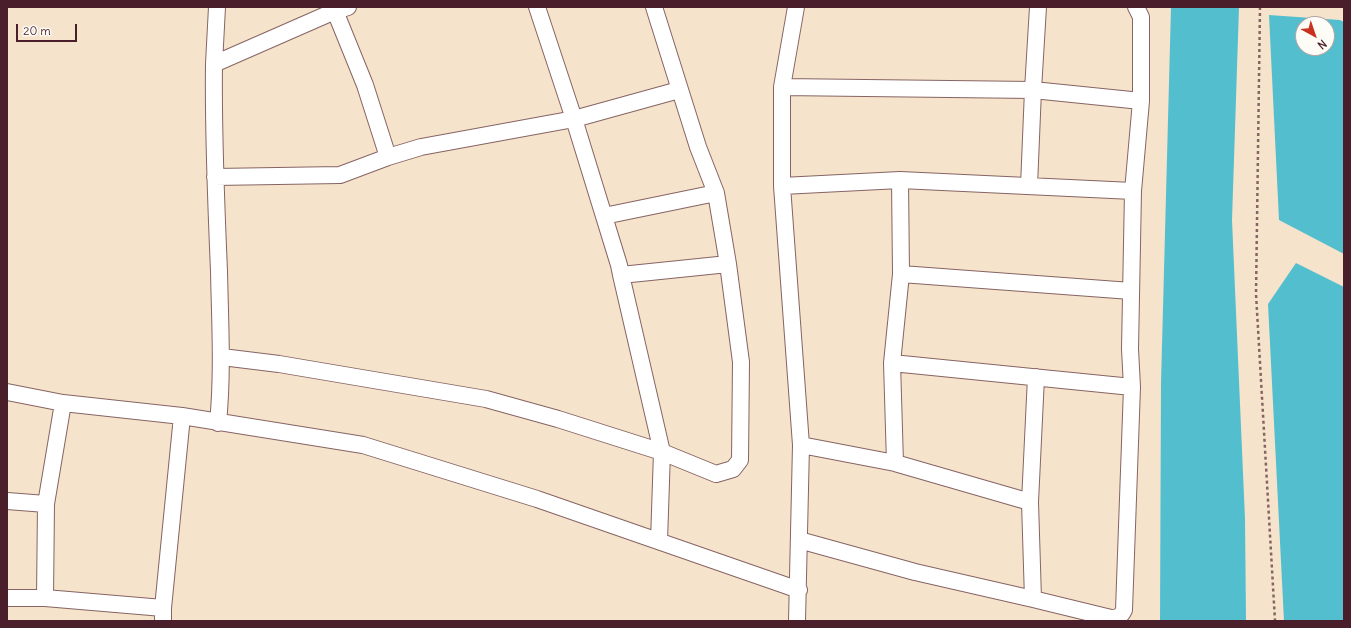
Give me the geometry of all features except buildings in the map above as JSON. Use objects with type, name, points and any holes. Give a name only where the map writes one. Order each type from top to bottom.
[{"type":"street","points":[[217,7],[213,125],[222,357],[218,423]]},
{"type":"street","points":[[537,7],[574,119],[619,265],[620,275],[662,452],[659,541]]},
{"type":"street","points":[[222,357],[287,366],[486,399],[558,419],[662,452],[716,474],[733,469],[740,460],[741,362],[728,264],[716,193],[698,147],[679,90],[654,7]]},
{"type":"street","points":[[796,7],[782,87],[782,186],[801,445],[797,621]]},
{"type":"street","points":[[1029,186],[1038,7]]},
{"type":"street","points":[[800,540],[915,572],[1111,618],[1118,618],[1122,616],[1124,610],[1132,387],[1130,349],[1133,191],[1141,101],[1141,17],[1136,7]]},
{"type":"street","points":[[214,64],[341,9],[388,157]]},
{"type":"street","points":[[782,87],[1033,90],[1141,101]]},
{"type":"street","points":[[215,177],[340,175],[388,157],[421,147],[574,119],[679,90]]},
{"type":"street","points":[[782,186],[900,180],[1133,191]]},
{"type":"street","points":[[895,463],[892,363],[901,274],[900,180]]},
{"type":"street","points":[[604,216],[716,193]]},
{"type":"street","points":[[620,275],[728,264]]},
{"type":"street","points":[[901,274],[1132,292]]},
{"type":"street","points":[[892,363],[1132,387]]},
{"type":"street","points":[[1033,599],[1030,502],[1036,377]]},
{"type":"street","points":[[7,392],[63,404],[182,416],[218,423],[363,445],[537,499],[659,541],[799,578]]},
{"type":"street","points":[[45,598],[46,504],[63,404]]},
{"type":"street","points":[[7,598],[45,598],[163,615],[182,416]]},
{"type":"street","points":[[801,445],[895,463],[1030,502]]},
{"type":"street","points":[[7,501],[46,504]]},
{"type":"path","points":[[1260,7],[1256,294],[1275,621]]},
{"type":"water","points":[[1171,7],[1239,7],[1232,220],[1245,519],[1246,621],[1160,621],[1161,383]]},
{"type":"water","points":[[1269,15],[1295,17],[1295,56],[1335,56],[1335,20],[1344,22],[1344,254],[1279,220]]},
{"type":"water","points":[[1296,263],[1344,287],[1344,621],[1284,621],[1268,304]]}]
